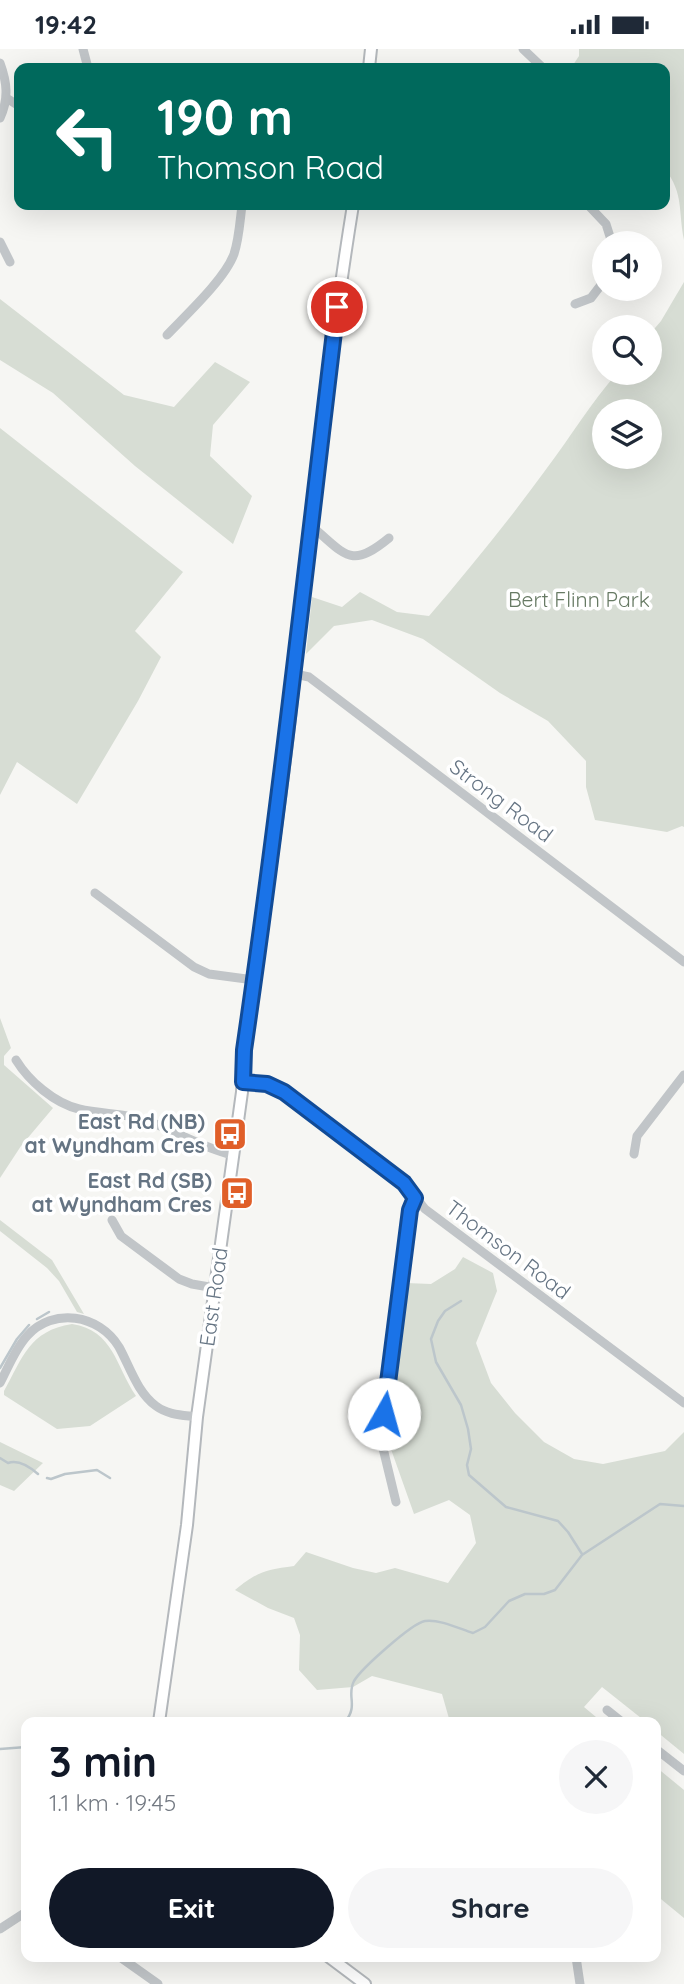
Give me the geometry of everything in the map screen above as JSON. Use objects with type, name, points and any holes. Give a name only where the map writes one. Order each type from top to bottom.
[{"type":"main road","name":"East Road","points":[[160,1717],[187,1525],[197,1417],[243,1082],[244,1050],[295,674],[310,525],[340,284],[352,210]]},
{"type":"main road","points":[[336,1962],[365,1984]]},
{"type":"street","points":[[523,49],[538,63]]},
{"type":"street","points":[[0,63],[5,75],[8,99],[0,118]]},
{"type":"street","points":[[8,99],[14,103]]},
{"type":"street","points":[[167,335],[231,261],[237,244],[241,210]]},
{"type":"street","points":[[593,210],[606,224],[608,231]]},
{"type":"street","points":[[0,243],[10,262]]},
{"type":"street","points":[[575,304],[592,297]]},
{"type":"street","points":[[310,525],[348,555],[359,557],[370,554],[389,538]]},
{"type":"street","name":"Strong Road","points":[[295,674],[309,677],[684,962]]},
{"type":"street","points":[[95,893],[194,967],[209,974],[254,981]]},
{"type":"street","points":[[16,1060],[25,1074],[70,1106],[133,1116],[233,1155]]},
{"type":"street","points":[[634,1154],[637,1136],[684,1075]]},
{"type":"street","name":"Thomson Road","points":[[243,1082],[267,1084],[284,1092],[404,1183],[425,1209],[681,1401]]},
{"type":"street","points":[[396,1502],[381,1440],[410,1210],[415,1198]]},
{"type":"street","points":[[112,1220],[121,1236],[179,1279],[215,1287]]},
{"type":"street","points":[[0,1383],[29,1334],[50,1321],[74,1318],[93,1323],[113,1339],[139,1387],[156,1406],[170,1413],[197,1417]]},
{"type":"street","points":[[681,1401],[684,1390]]},
{"type":"street","points":[[607,1710],[616,1717]]},
{"type":"street","points":[[661,1753],[684,1771]]},
{"type":"street","points":[[0,1929],[21,1915]]},
{"type":"street","points":[[127,1962],[158,1984]]},
{"type":"street","points":[[577,1962],[580,1984]]},
{"type":"green space","points":[[579,49],[684,49],[684,240],[678,195],[670,176],[670,63],[574,63],[579,56]]},
{"type":"green space","name":"Bert Flinn Park","points":[[684,282],[684,827],[667,832],[595,820],[586,787],[586,761],[548,721],[500,693],[423,639],[372,620],[334,626],[306,654],[312,597],[342,607],[360,592],[397,612],[429,616],[519,506],[592,405],[592,469],[662,469],[662,399],[596,399],[607,385],[662,385],[662,319]]},
{"type":"green space","points":[[0,299],[124,395],[174,407],[215,362],[250,382],[213,425],[210,456],[252,496],[233,544],[135,466],[53,393],[0,360]]},
{"type":"green space","points":[[0,428],[183,572],[135,631],[161,657],[77,804],[17,762],[0,795]]},
{"type":"green space","points":[[0,1018],[11,1048],[4,1056],[4,1065],[53,1108],[21,1146],[0,1178]]},
{"type":"green space","points":[[0,1220],[52,1260],[84,1314],[77,1312],[59,1281],[47,1268],[0,1231]]},
{"type":"green space","points":[[463,1257],[493,1273],[497,1291],[476,1343],[491,1383],[515,1413],[544,1442],[574,1459],[603,1464],[665,1451],[684,1432],[684,1754],[661,1735],[661,1717],[640,1717],[602,1687],[584,1707],[596,1717],[449,1717],[442,1694],[372,1676],[353,1687],[317,1690],[299,1670],[300,1635],[294,1618],[268,1608],[235,1590],[263,1572],[294,1566],[306,1552],[353,1568],[376,1573],[395,1568],[448,1583],[476,1543],[470,1515],[449,1500],[414,1514],[387,1438],[406,1283],[431,1284],[455,1269]]},
{"type":"green space","points":[[72,1324],[97,1334],[105,1342],[136,1396],[90,1426],[57,1429],[4,1395],[4,1391],[29,1347],[37,1339],[58,1327]]},
{"type":"green space","points":[[0,1442],[43,1463],[14,1491],[0,1485]]},
{"type":"green space","points":[[661,1771],[684,1790],[684,1918],[661,1899]]},
{"type":"waterway","points":[[461,1301],[445,1311],[431,1339],[436,1362],[461,1405],[468,1429],[471,1449],[467,1465],[469,1475],[506,1507],[558,1521],[582,1554]]},
{"type":"waterway","points":[[37,1319],[49,1312]]},
{"type":"waterway","points":[[0,1368],[17,1339],[29,1325]]},
{"type":"waterway","points":[[0,1458],[8,1463],[24,1464],[38,1474]]},
{"type":"waterway","points":[[47,1478],[97,1470],[110,1478]]},
{"type":"waterway","points":[[348,1717],[354,1681],[387,1647],[409,1630],[425,1621],[437,1621],[473,1633],[485,1627],[509,1601],[525,1594],[544,1594],[555,1590],[582,1555],[660,1504],[684,1506]]},
{"type":"waterway","points":[[0,1749],[21,1747]]},
{"type":"place","name":"East Rd (NB) at Wyndham Cres","points":[[230,1134]]},
{"type":"place","name":"East Rd (SB) at Wyndham Cres","points":[[237,1193]]},
{"type":"route","points":[[337,307],[295,674],[244,1050],[243,1082],[267,1084],[284,1092],[404,1183],[415,1198],[410,1210],[384,1414]]}]
